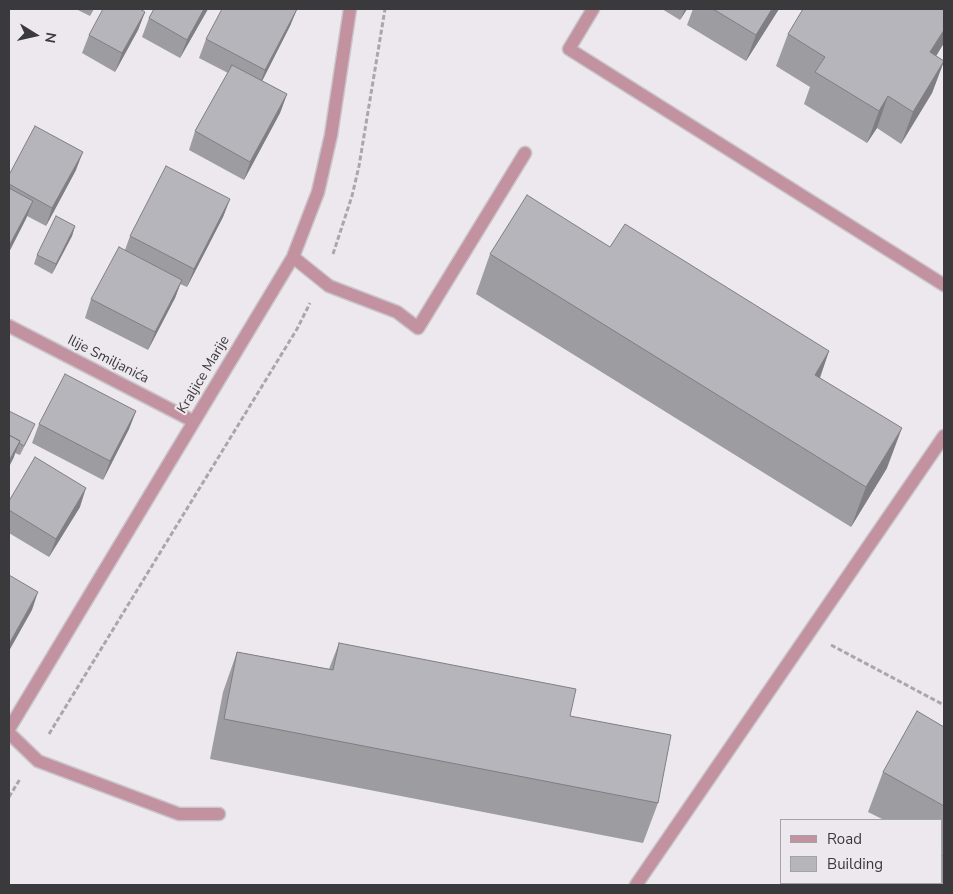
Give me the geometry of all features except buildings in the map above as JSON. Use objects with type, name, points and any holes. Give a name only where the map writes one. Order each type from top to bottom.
[{"type":"street","name":"Kraljice Marije","points":[[9,728],[293,257],[318,192],[329,144],[350,9]]},
{"type":"street","points":[[593,9],[569,49],[944,285]]},
{"type":"street","points":[[293,257],[329,286],[397,312],[418,328],[525,153]]},
{"type":"street","name":"Ilije Smiljanića","points":[[9,326],[193,421]]},
{"type":"street","points":[[636,885],[944,436]]},
{"type":"street","points":[[9,733],[38,761],[179,814],[219,814]]},
{"type":"path","points":[[808,634],[944,705]]}]
